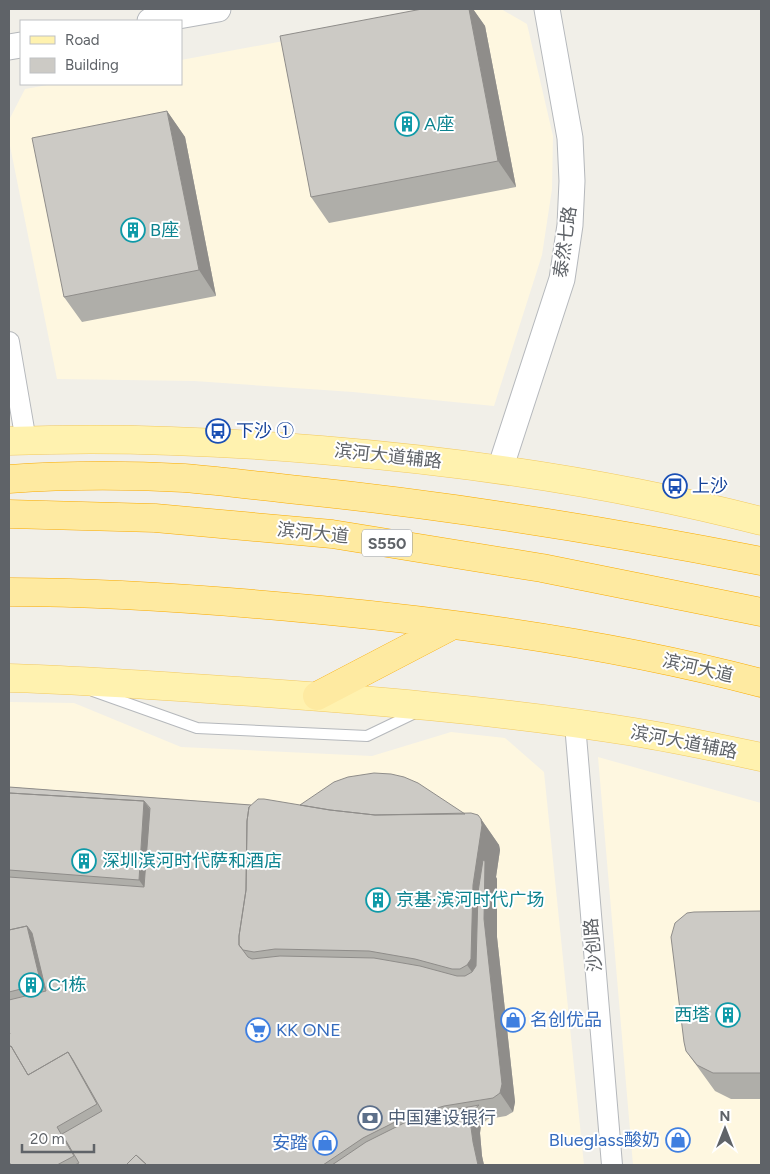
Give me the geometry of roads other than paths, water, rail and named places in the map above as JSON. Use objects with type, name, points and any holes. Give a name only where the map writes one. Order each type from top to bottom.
[{"type":"highway","points":[[9,480],[89,476],[184,478],[383,498],[523,518],[761,561]]},
{"type":"highway","name":"滨河大道","points":[[9,514],[155,518],[332,534],[542,568],[761,612]]},
{"type":"highway","name":"滨河大道","points":[[9,592],[213,600],[373,615],[526,634],[632,652],[759,682]]},
{"type":"highway","points":[[318,696],[453,625]]},
{"type":"main road","name":"滨河大道辅路","points":[[18,441],[114,439],[196,441],[394,456],[500,469],[651,496],[761,521]]},
{"type":"main road","name":"滨河大道辅路","points":[[9,678],[60,679],[318,696],[428,706],[634,732],[761,757]]},
{"type":"street","points":[[156,20],[218,9]]},
{"type":"street","name":"泰然七路","points":[[500,469],[562,279],[570,225],[572,160],[570,138],[548,9]]},
{"type":"street","points":[[9,342],[18,441]]},
{"type":"street","name":"沙创路","points":[[575,724],[612,1165]]},
{"type":"lane","points":[[60,679],[198,728],[367,736],[428,706]]},
{"type":"place","name":"A座","points":[[407,124]]},
{"type":"place","name":"B座","points":[[133,230]]},
{"type":"place","name":"下沙 ①","points":[[218,431]]},
{"type":"place","name":"上沙","points":[[675,486]]},
{"type":"place","name":"深圳滨河时代萨和酒店","points":[[84,861]]},
{"type":"place","name":"京基·滨河时代广场","points":[[378,900]]},
{"type":"place","name":"C1栋","points":[[31,985]]},
{"type":"place","name":"西塔","points":[[728,1015]]},
{"type":"place","name":"名创优品","points":[[513,1020]]},
{"type":"place","name":"KK ONE","points":[[258,1030]]},
{"type":"place","name":"中国建设银行","points":[[370,1118]]},
{"type":"place","name":"Blueglass酸奶","points":[[678,1140]]},
{"type":"place","name":"安踏","points":[[325,1143]]}]
